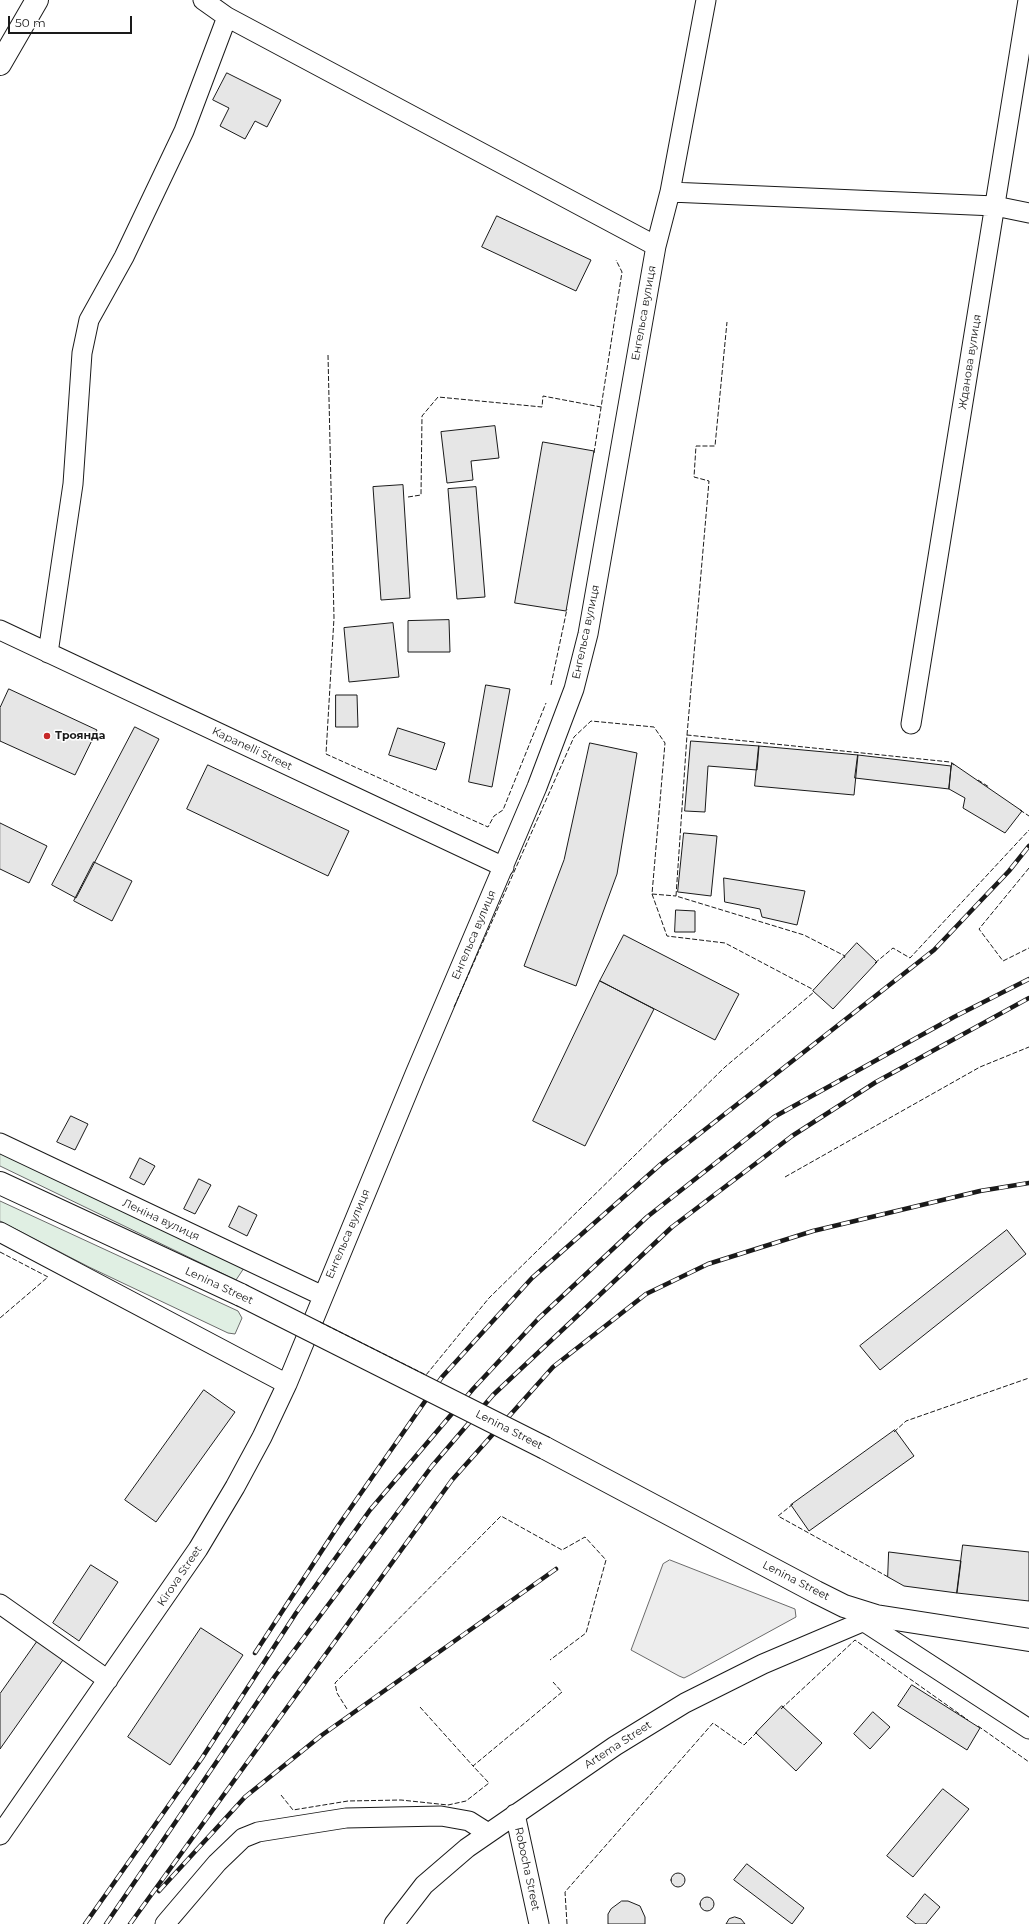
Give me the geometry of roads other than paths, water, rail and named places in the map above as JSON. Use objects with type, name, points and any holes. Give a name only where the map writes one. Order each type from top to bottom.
[{"type":"main road","points":[[0,64],[37,0]]},
{"type":"main road","name":"Lenina Street","points":[[0,1183],[241,1295],[545,1448],[869,1619],[1029,1640]]},
{"type":"street","points":[[203,0],[227,17],[656,246]]},
{"type":"street","name":"Енгельса вулиця","points":[[322,1296],[504,867],[574,689],[588,634],[656,246],[670,192],[706,0]]},
{"type":"street","name":"Жданова вулиця","points":[[911,724],[1028,0]]},
{"type":"street","points":[[48,653],[73,484],[82,354],[89,320],[124,257],[184,131],[227,17]]},
{"type":"street","points":[[670,192],[995,206],[1029,213]]},
{"type":"street","name":"Kapanelli Street","points":[[0,630],[504,867]]},
{"type":"street","name":"Леніна вулиця","points":[[0,1143],[322,1296]]},
{"type":"street","points":[[0,1232],[287,1384]]},
{"type":"street","name":"Kirova Street","points":[[0,1835],[198,1549],[235,1487],[262,1437],[287,1384],[322,1296]]},
{"type":"street","points":[[0,1604],[108,1680]]},
{"type":"street","points":[[869,1619],[1029,1729]]},
{"type":"street","name":"Artema Street","points":[[394,1924],[424,1885],[467,1848],[615,1746],[685,1703],[763,1664],[869,1619]]},
{"type":"street","name":"Robocha Street","points":[[516,1814],[539,1924]]},
{"type":"street","points":[[165,1924],[217,1863],[243,1838],[258,1832],[346,1818],[441,1816],[469,1821],[488,1833]]},
{"type":"railway","points":[[255,1653],[338,1526],[442,1377],[532,1278],[661,1164],[934,950],[1009,871],[1029,846]]},
{"type":"railway","points":[[85,1924],[202,1758],[296,1613],[370,1510],[473,1389],[539,1318],[647,1217],[774,1117],[954,1017],[1029,979]]},
{"type":"railway","points":[[106,1924],[275,1676],[432,1466],[493,1395],[672,1227],[792,1136],[876,1082],[1029,998]]},
{"type":"railway","points":[[130,1924],[452,1480],[553,1367],[646,1294],[708,1264],[813,1231],[980,1191],[1029,1183]]},
{"type":"railway","points":[[159,1891],[245,1797],[322,1735],[556,1569]]},
{"type":"place","name":"Троянда","points":[[47,736]]}]
